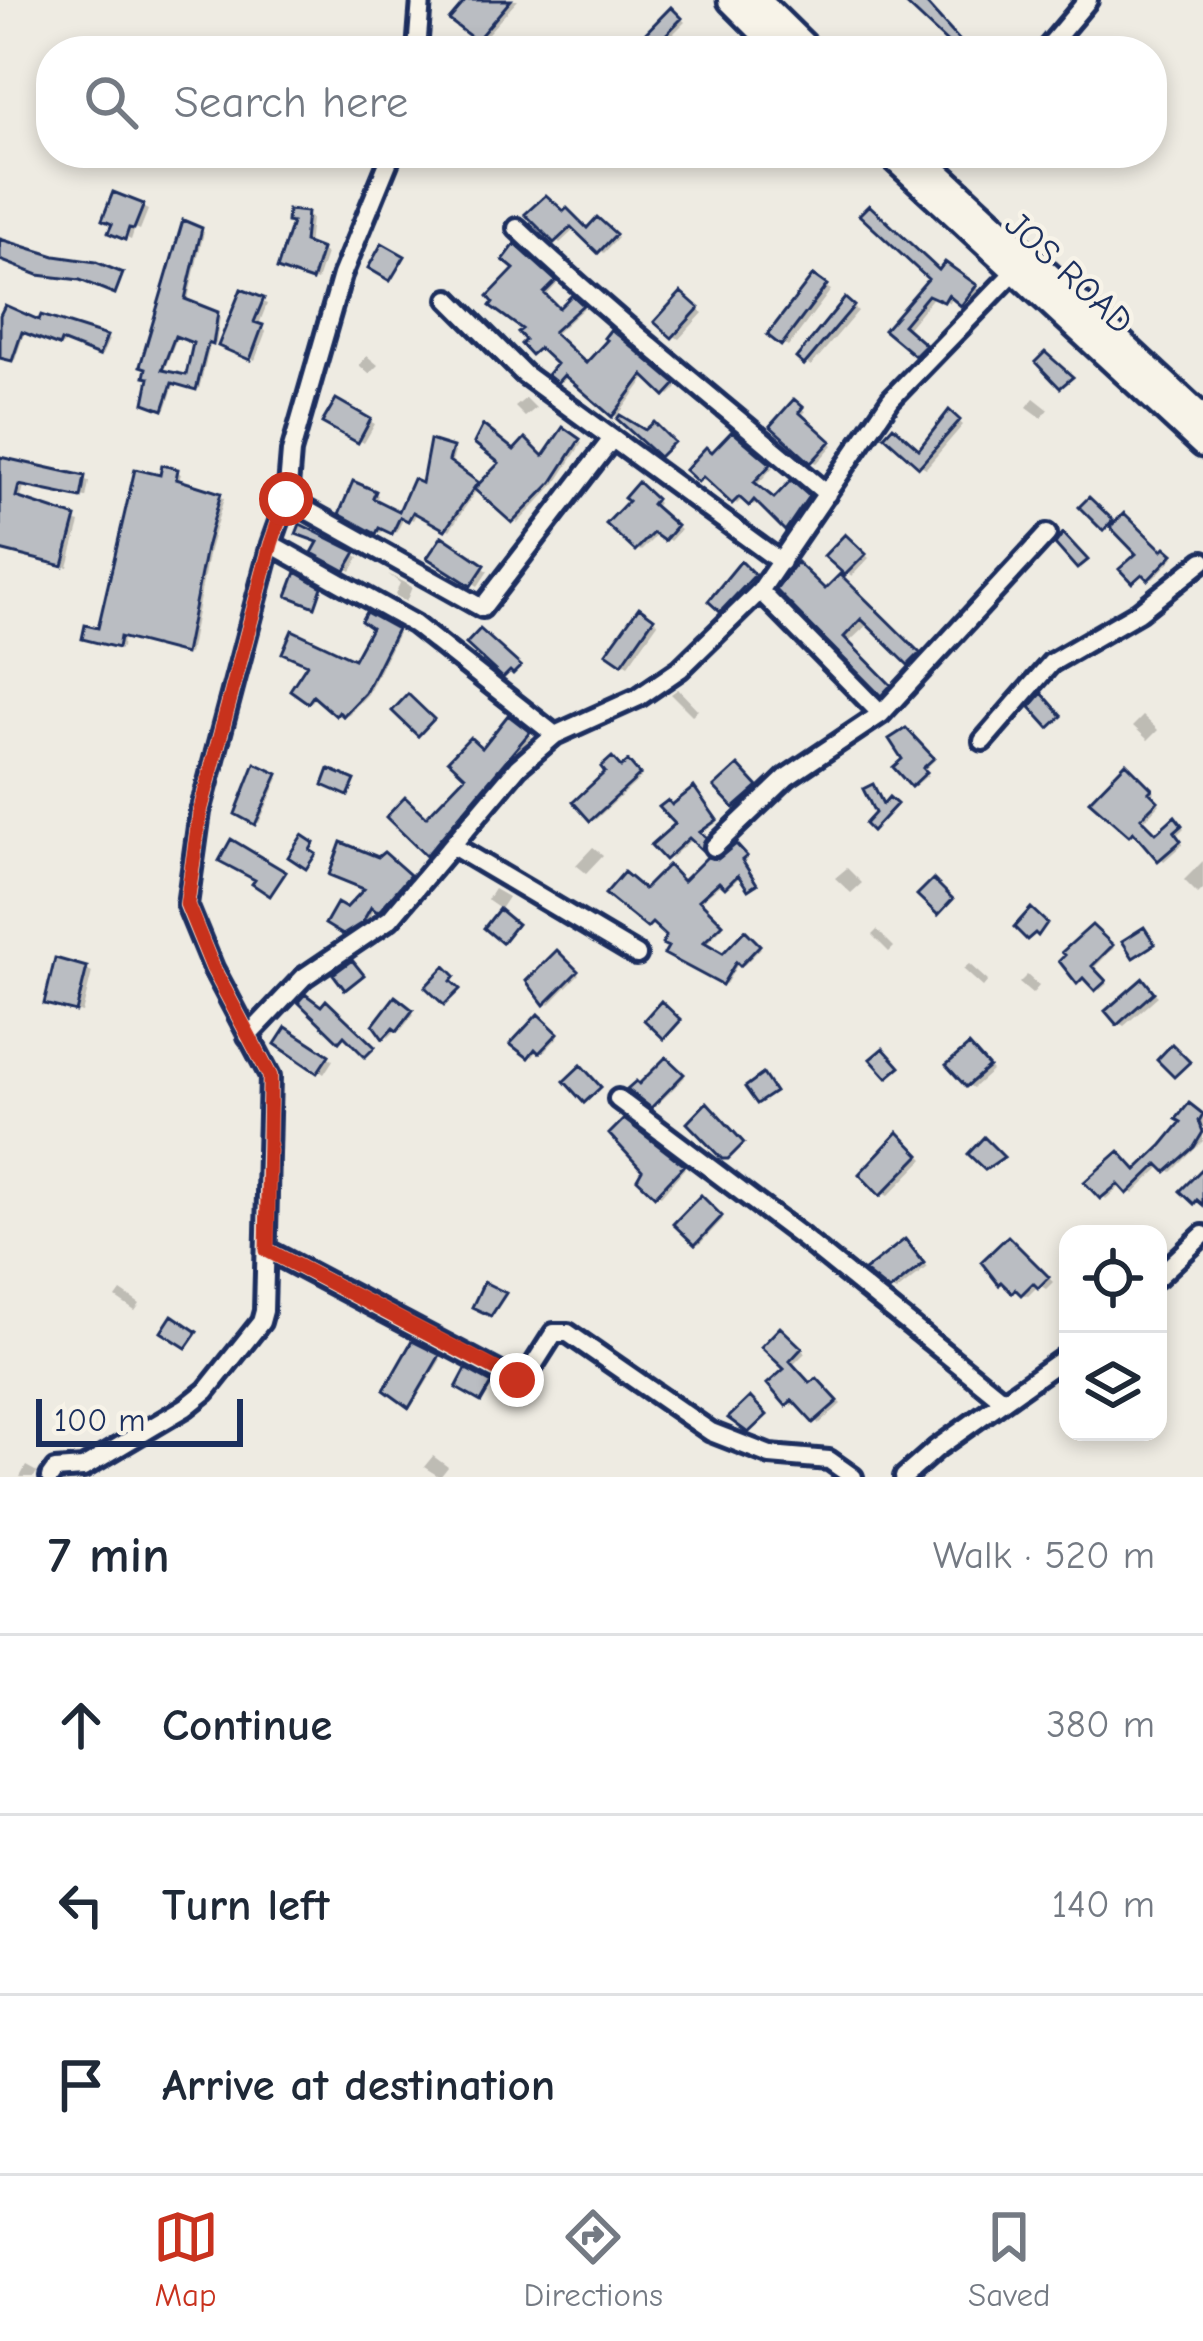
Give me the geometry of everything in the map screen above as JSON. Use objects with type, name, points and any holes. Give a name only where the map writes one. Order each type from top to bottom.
[{"type":"highway","points":[[731,0],[767,36]]},
{"type":"highway","points":[[758,0],[794,36]]},
{"type":"highway","name":"JOS ROAD","points":[[905,168],[1203,444]]},
{"type":"highway","name":"JOS ROAD","points":[[941,168],[1203,419]]},
{"type":"street","points":[[418,36],[421,0]]},
{"type":"street","points":[[1058,36],[1088,0]]},
{"type":"street","points":[[50,1477],[55,1470],[83,1468],[206,1391],[261,1322],[272,1090],[265,1061],[213,968],[187,904],[200,812],[286,499],[291,452],[342,275],[386,168]]},
{"type":"street","points":[[517,228],[574,282],[826,494]]},
{"type":"street","points":[[248,1036],[304,977],[390,919],[518,766],[555,735],[639,698],[680,669],[760,591],[891,399],[1015,271]]},
{"type":"street","points":[[449,299],[524,374],[781,562]]},
{"type":"street","points":[[286,499],[482,608],[612,439]]},
{"type":"street","points":[[714,848],[788,777],[881,714],[1047,534]]},
{"type":"street","points":[[271,544],[414,624],[555,735]]},
{"type":"street","points":[[983,741],[1051,663],[1139,612],[1203,561]]},
{"type":"street","points":[[760,591],[881,714]]},
{"type":"street","points":[[453,846],[637,955]]},
{"type":"street","points":[[618,1100],[803,1238],[1004,1400]]},
{"type":"street","points":[[1167,1269],[1203,1235]]},
{"type":"street","points":[[267,1250],[508,1378],[526,1377],[554,1333],[568,1333],[710,1432],[770,1454],[829,1460],[853,1477]]},
{"type":"street","points":[[904,1477],[1059,1361]]},
{"type":"building","points":[[466,0],[511,0],[480,36],[470,36],[449,20]]},
{"type":"building","points":[[902,0],[923,0],[955,36],[940,36]]},
{"type":"building","points":[[671,7],[682,18],[665,36],[643,36]]},
{"type":"building","points":[[113,192],[144,204],[125,240],[108,233],[112,224],[102,220]]},
{"type":"building","points":[[546,195],[587,228],[597,217],[616,234],[598,253],[571,227],[554,243],[525,214]]},
{"type":"building","points":[[869,205],[939,270],[945,262],[977,285],[961,306],[948,295],[944,302],[928,295],[903,325],[926,345],[915,356],[884,330],[928,279],[859,215]]},
{"type":"building","points":[[288,210],[307,212],[304,242],[322,249],[312,281],[277,269],[292,223],[287,222]]},
{"type":"building","points":[[183,220],[202,228],[185,299],[218,312],[213,345],[208,343],[196,390],[172,383],[163,410],[144,403],[149,378],[140,366]],"holes":[[[175,336],[193,343],[186,375],[162,370]]]},
{"type":"building","points":[[0,239],[123,273],[115,294],[80,280],[38,275],[0,260]]},
{"type":"building","points":[[382,243],[405,256],[390,281],[368,268]]},
{"type":"building","points":[[515,244],[556,281],[544,293],[559,308],[572,295],[583,305],[553,332],[586,363],[611,329],[676,384],[665,396],[643,375],[612,417],[564,375],[557,383],[547,375],[556,364],[539,348],[531,355],[521,344],[525,340],[518,332],[522,329],[490,306],[493,302],[488,296],[514,269],[503,260]]},
{"type":"building","points":[[813,275],[827,285],[781,346],[767,335]]},
{"type":"building","points":[[241,289],[264,298],[254,322],[263,325],[250,360],[218,346]]},
{"type":"building","points":[[681,292],[699,308],[672,338],[654,322]]},
{"type":"building","points":[[845,298],[854,306],[804,365],[796,358]]},
{"type":"building","points":[[5,305],[39,320],[41,315],[107,336],[99,356],[22,332],[12,361],[0,358],[0,315]]},
{"type":"building","points":[[1045,352],[1073,377],[1060,388],[1035,362]]},
{"type":"building","points":[[336,399],[371,419],[358,443],[322,423]]},
{"type":"building","points":[[794,399],[803,407],[799,412],[831,441],[811,463],[770,426]]},
{"type":"building","points":[[949,410],[960,420],[919,467],[884,436],[893,426],[919,449]]},
{"type":"building","points":[[620,415],[645,430],[654,422],[674,442],[659,457],[617,419]]},
{"type":"building","points":[[483,425],[514,450],[525,438],[543,456],[563,427],[580,439],[552,482],[512,523],[474,489],[499,463],[474,443]]},
{"type":"building","points":[[732,431],[771,464],[754,482],[774,498],[791,480],[809,496],[785,531],[754,500],[749,506],[739,497],[732,504],[703,477],[698,482],[685,470],[706,447],[712,452]]},
{"type":"building","points":[[430,440],[453,447],[449,461],[478,482],[445,530],[413,512],[408,521],[400,517],[392,534],[379,528],[376,534],[339,514],[353,481],[376,491],[373,498],[399,511],[413,479],[422,483]]},
{"type":"building","points":[[0,457],[85,476],[81,498],[19,485],[16,497],[76,517],[63,566],[0,550]]},
{"type":"building","points":[[162,465],[178,469],[176,479],[221,493],[185,654],[120,637],[118,648],[82,639],[85,625],[98,628],[135,469],[160,475]]},
{"type":"building","points":[[638,482],[656,499],[652,504],[677,526],[664,541],[653,533],[635,551],[606,524]]},
{"type":"building","points":[[1089,497],[1113,520],[1103,531],[1079,507]]},
{"type":"building","points":[[1124,513],[1162,550],[1165,547],[1173,554],[1148,580],[1142,574],[1132,583],[1119,569],[1136,554],[1110,527]]},
{"type":"building","points":[[300,524],[356,552],[345,571],[312,553],[318,542],[296,534]]},
{"type":"building","points":[[1063,533],[1088,560],[1077,569],[1055,544]]},
{"type":"building","points":[[845,534],[866,554],[845,575],[824,556]]},
{"type":"building","points":[[442,536],[485,565],[471,586],[427,558]]},
{"type":"building","points":[[741,561],[755,575],[720,612],[708,601]]},
{"type":"building","points":[[797,562],[825,589],[840,574],[920,653],[908,665],[861,619],[844,637],[891,685],[881,696],[776,590]]},
{"type":"building","points":[[296,572],[322,587],[315,607],[287,596]]},
{"type":"building","points":[[639,607],[654,618],[622,664],[606,653]]},
{"type":"building","points":[[366,612],[397,629],[365,693],[343,716],[339,712],[336,716],[313,696],[308,703],[290,690],[307,664],[282,653],[292,630],[354,659],[371,628],[361,621]]},
{"type":"building","points":[[480,629],[521,666],[513,674],[510,671],[503,678],[466,644]]},
{"type":"building","points":[[1042,693],[1062,716],[1049,728],[1030,707]]},
{"type":"building","points":[[408,694],[434,719],[418,736],[392,711]]},
{"type":"building","points":[[508,715],[530,732],[426,856],[386,817],[405,797],[426,817],[465,776],[448,760],[470,737],[482,748]]},
{"type":"building","points":[[906,728],[934,758],[911,787],[893,767],[902,759],[889,739]]},
{"type":"building","points":[[612,757],[621,767],[628,761],[640,775],[590,821],[573,802],[605,772],[601,767]]},
{"type":"building","points":[[255,763],[278,774],[255,825],[235,814]]},
{"type":"building","points":[[1126,763],[1158,801],[1141,818],[1156,833],[1175,816],[1182,825],[1174,832],[1181,841],[1158,861],[1133,832],[1129,836],[1089,801]]},
{"type":"building","points":[[738,765],[758,787],[734,808],[714,787]]},
{"type":"building","points":[[329,769],[355,780],[348,796],[323,785]]},
{"type":"building","points":[[873,784],[883,804],[889,797],[897,804],[872,831],[865,824],[875,813],[863,789]]},
{"type":"building","points":[[694,787],[717,820],[700,832],[706,837],[702,850],[689,838],[665,860],[651,845],[675,824],[659,807],[668,800],[672,805]]},
{"type":"building","points":[[302,835],[314,843],[310,850],[316,854],[306,869],[288,857]]},
{"type":"building","points":[[231,839],[286,872],[270,896],[252,884],[255,880],[219,861]]},
{"type":"building","points":[[341,842],[378,857],[384,852],[410,875],[381,909],[377,912],[371,907],[362,923],[343,935],[325,924],[337,903],[346,908],[364,889],[329,875]]},
{"type":"building","points":[[736,844],[747,856],[742,860],[757,884],[748,890],[738,875],[725,888],[719,882],[699,900],[723,924],[704,942],[723,953],[745,930],[760,945],[740,966],[736,962],[722,985],[664,954],[666,936],[652,923],[647,928],[605,894],[624,872],[644,889],[668,865],[683,881],[707,857],[718,859]]},
{"type":"building","points":[[933,879],[953,899],[938,915],[917,895]]},
{"type":"building","points":[[1031,908],[1047,923],[1038,936],[1035,933],[1027,940],[1014,927]]},
{"type":"building","points":[[499,909],[517,924],[502,943],[484,928]]},
{"type":"building","points":[[1092,925],[1113,945],[1092,966],[1106,981],[1095,991],[1083,978],[1077,984],[1059,961],[1065,955],[1062,952]]},
{"type":"building","points":[[1144,927],[1155,944],[1133,958],[1122,941]]},
{"type":"building","points":[[557,950],[578,971],[544,1005],[526,981]]},
{"type":"building","points":[[55,958],[87,967],[76,1012],[44,1004]]},
{"type":"building","points":[[352,960],[364,975],[345,990],[333,974]]},
{"type":"building","points":[[445,966],[460,989],[444,1005],[425,987]]},
{"type":"building","points":[[1143,978],[1154,992],[1117,1025],[1105,1011]]},
{"type":"building","points":[[305,994],[321,1006],[326,1000],[375,1047],[365,1057],[344,1036],[339,1042],[298,1002]]},
{"type":"building","points":[[395,996],[413,1010],[397,1031],[393,1028],[383,1039],[373,1025]]},
{"type":"building","points":[[661,1001],[681,1020],[664,1039],[644,1020]]},
{"type":"building","points":[[538,1014],[558,1033],[528,1058],[510,1044]]},
{"type":"building","points":[[286,1027],[329,1055],[317,1073],[275,1044]]},
{"type":"building","points":[[1172,1044],[1190,1062],[1174,1077],[1157,1060]]},
{"type":"building","points":[[969,1045],[989,1067],[966,1087],[946,1065]]},
{"type":"building","points":[[883,1048],[900,1067],[887,1078],[870,1059]]},
{"type":"building","points":[[666,1057],[684,1074],[651,1108],[627,1089],[636,1081],[639,1084]]},
{"type":"building","points":[[581,1065],[601,1087],[584,1103],[564,1081]]},
{"type":"building","points":[[763,1074],[775,1092],[757,1104],[745,1087]]},
{"type":"building","points":[[707,1102],[744,1143],[728,1159],[722,1159],[687,1123]]},
{"type":"building","points":[[1189,1103],[1203,1114],[1199,1121],[1203,1132],[1166,1172],[1158,1164],[1127,1194],[1118,1184],[1100,1199],[1084,1182],[1119,1151],[1136,1170],[1181,1122],[1176,1119]]},
{"type":"building","points":[[624,1119],[684,1165],[655,1196],[637,1179],[642,1170],[609,1134]]},
{"type":"building","points":[[898,1132],[920,1155],[880,1196],[859,1174]]},
{"type":"building","points":[[984,1137],[1004,1157],[985,1170],[968,1154]]},
{"type":"building","points":[[1203,1168],[1203,1205],[1197,1200],[1194,1204],[1180,1191]]},
{"type":"building","points":[[701,1195],[722,1216],[695,1245],[673,1224]]},
{"type":"building","points":[[1008,1236],[1049,1277],[1038,1288],[1033,1283],[1021,1295],[999,1285],[981,1262]]},
{"type":"building","points":[[905,1239],[924,1263],[889,1291],[864,1271]]},
{"type":"building","points":[[484,1282],[506,1293],[491,1316],[472,1307]]},
{"type":"building","points":[[172,1315],[197,1332],[186,1348],[161,1332]]},
{"type":"building","points":[[780,1327],[802,1348],[790,1361],[810,1383],[817,1378],[838,1401],[813,1423],[792,1400],[786,1406],[767,1384],[784,1369],[761,1347]]},
{"type":"building","points":[[412,1341],[440,1355],[409,1408],[384,1390]]},
{"type":"building","points":[[466,1369],[492,1383],[481,1402],[456,1388]]},
{"type":"building","points":[[750,1397],[767,1415],[748,1433],[728,1418]]},
{"type":"route","points":[[286,499],[200,812],[187,904],[213,968],[270,1076],[267,1250],[517,1380]]}]
